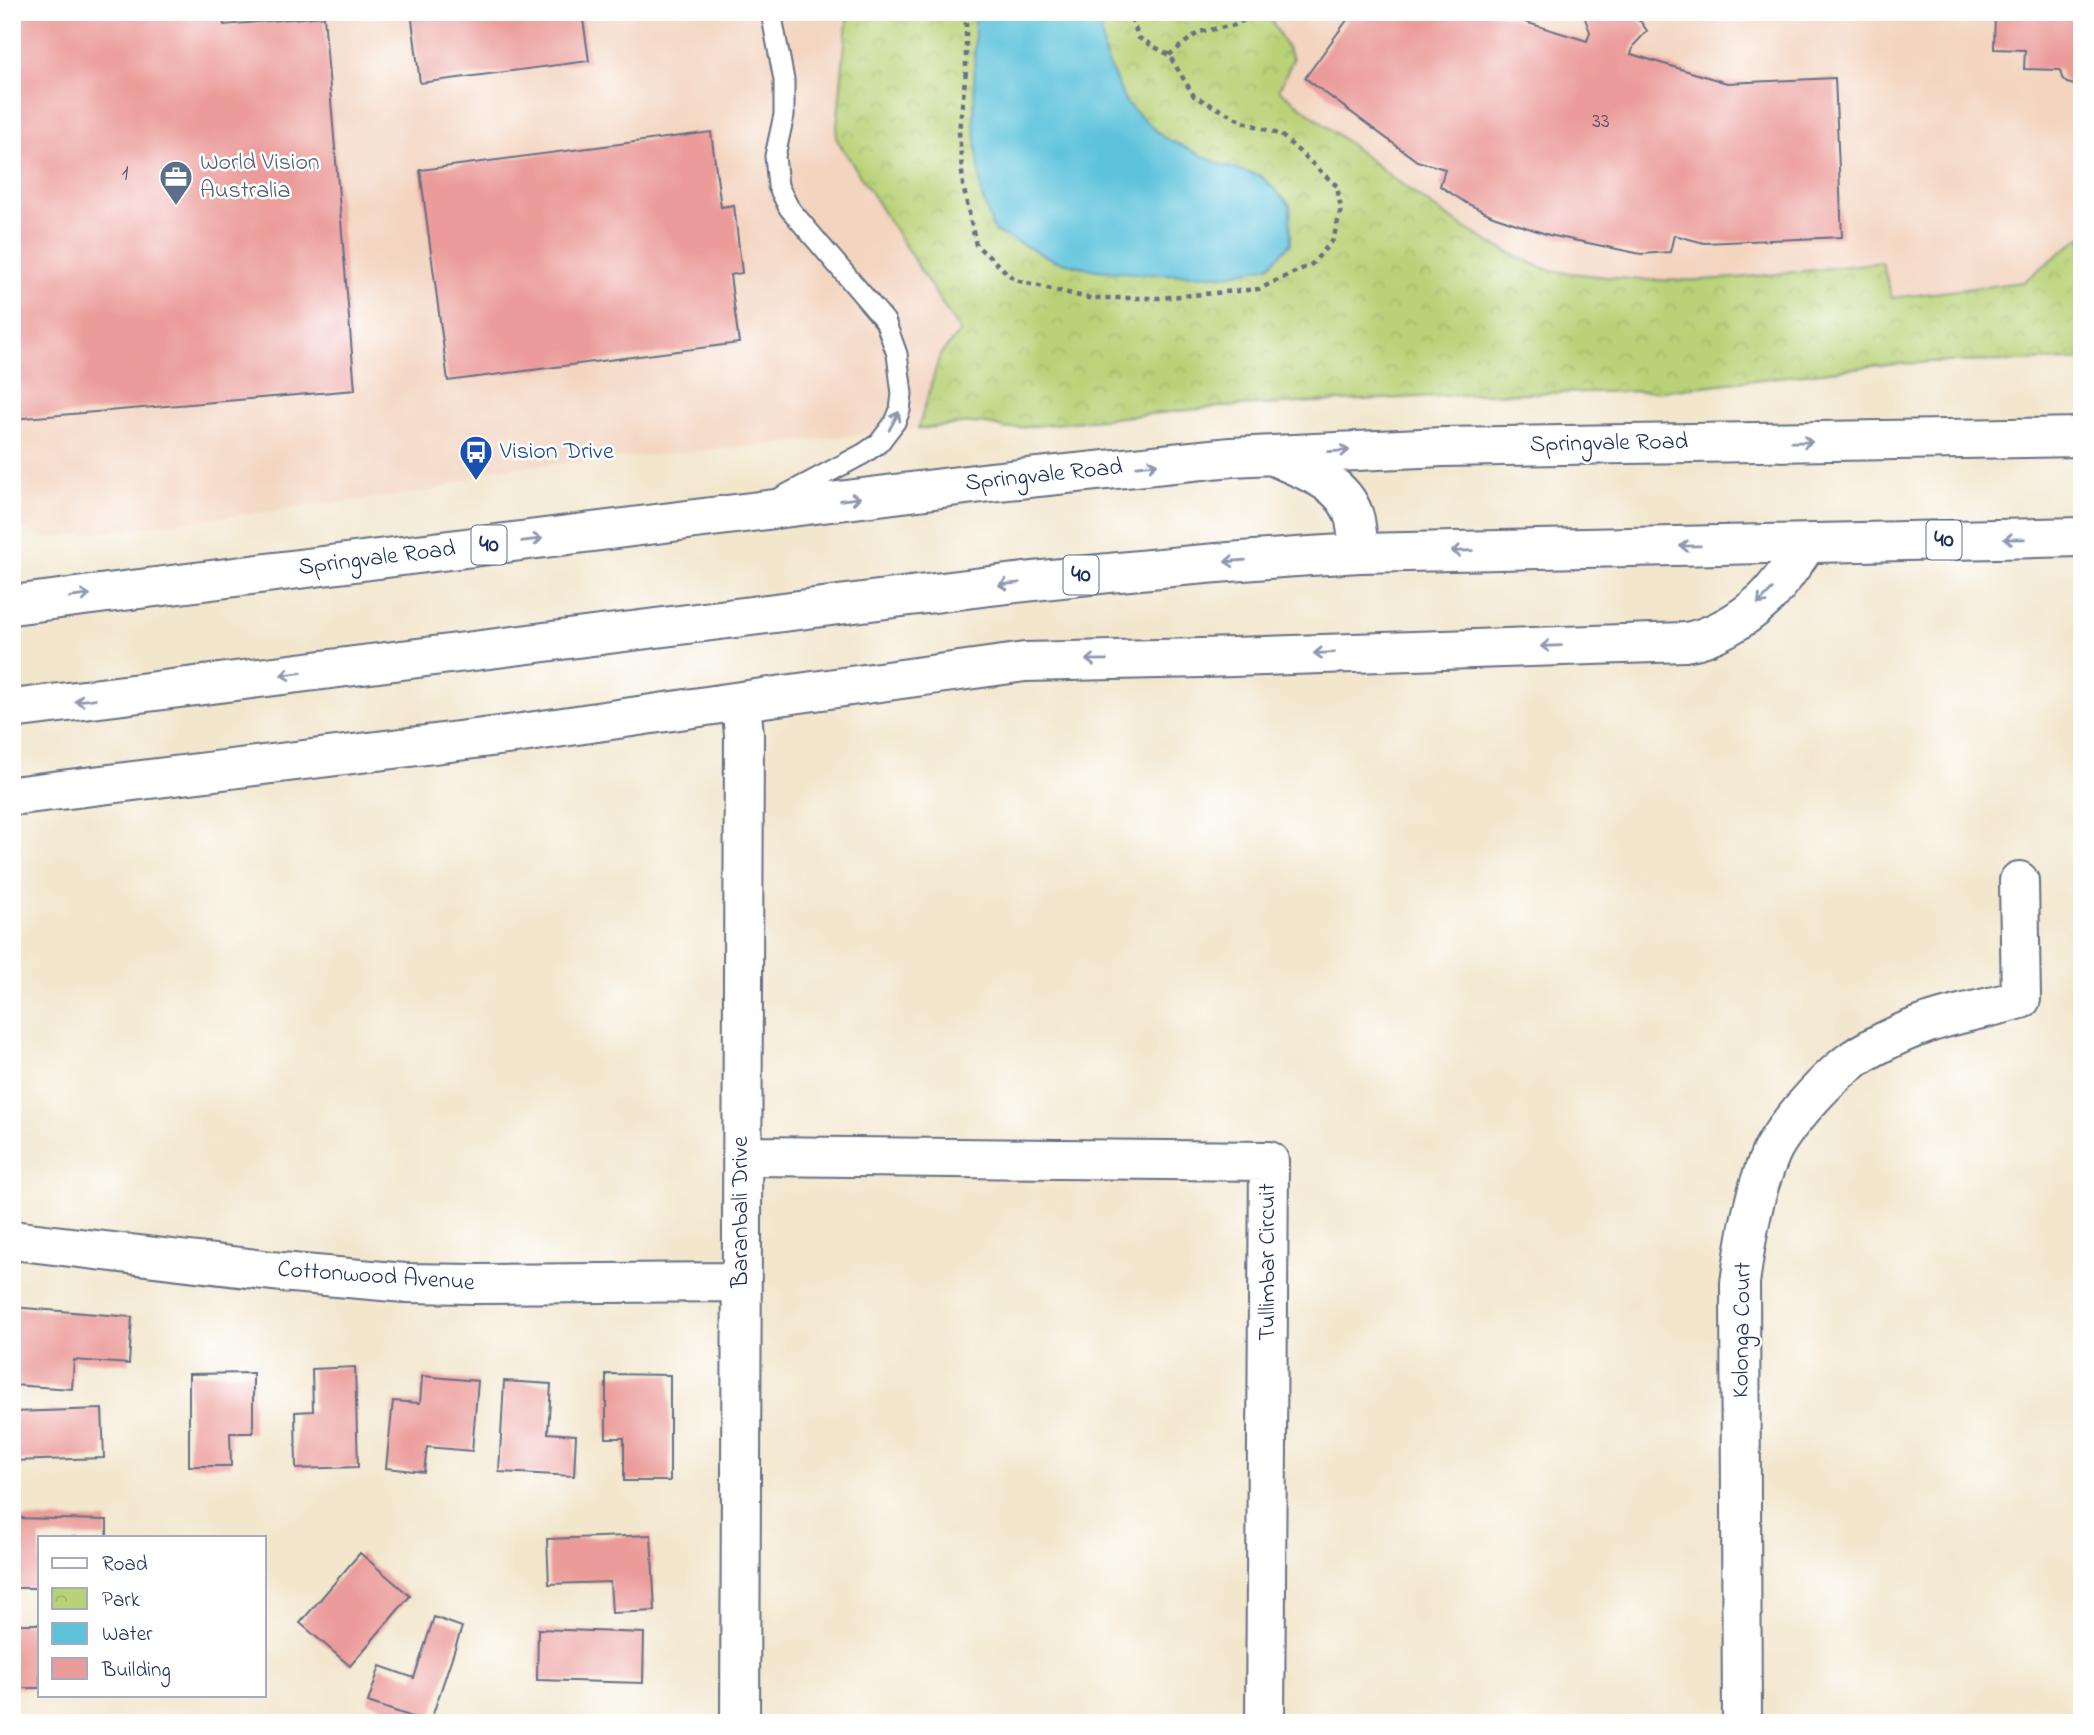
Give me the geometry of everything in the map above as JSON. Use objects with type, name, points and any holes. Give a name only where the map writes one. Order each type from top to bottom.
[{"type":"main road","name":"Springvale Road","points":[[15,601],[1041,476],[1207,459],[1454,446],[2079,435]]},
{"type":"main road","points":[[1271,454],[1332,484],[1343,494],[1355,519],[1360,554]]},
{"type":"main road","name":"40","points":[[12,709],[1154,568],[1360,554],[2082,537]]},
{"type":"main road","points":[[12,796],[515,734],[1025,662],[1202,659],[1685,642],[1719,630],[1765,600],[1807,544]]},
{"type":"main road","name":"Baranbali Drive","points":[[740,1723],[744,735],[741,701]]},
{"type":"main road","name":"Kolonga Court","points":[[1742,1723],[1740,1283],[1752,1212],[1772,1152],[1789,1125],[1847,1063],[1920,1026],[1955,1014],[1991,1009],[2021,999],[2019,881]]},
{"type":"main road","name":"Tullimbar Circuit","points":[[742,1156],[1269,1161],[1265,1723]]},
{"type":"main road","name":"Cottonwood Avenue","points":[[12,1241],[281,1272],[405,1283],[741,1282]]},
{"type":"lane","points":[[758,511],[879,443],[888,433],[900,410],[902,394],[897,354],[885,321],[789,208],[778,186],[775,156],[784,115],[784,80],[771,12]]},
{"type":"path","points":[[965,12],[966,71],[959,131],[963,185],[976,245],[1015,280],[1088,298],[1159,298],[1259,289],[1312,264],[1333,240],[1340,209],[1337,186],[1281,135],[1244,122],[1194,96],[1170,55],[1139,38],[1129,12]]},
{"type":"path","points":[[1170,55],[1199,32],[1235,25],[1258,12]]},
{"type":"shaded area","points":[[12,12],[2082,12],[2082,360],[1932,362],[1872,366],[1662,391],[1481,394],[1262,404],[1148,413],[1006,429],[980,422],[495,469],[433,491],[45,539],[12,523]]},
{"type":"green space","points":[[848,12],[1267,12],[1293,59],[1279,90],[1438,210],[1507,251],[1554,271],[1626,279],[1699,280],[1773,275],[1882,262],[1892,298],[2023,282],[2082,236],[2082,360],[1932,362],[1872,366],[1662,391],[1481,394],[1219,407],[1006,429],[973,423],[918,429],[940,355],[960,332],[836,138]]},
{"type":"water","points":[[975,12],[1099,12],[1105,56],[1126,103],[1163,137],[1222,165],[1261,176],[1290,205],[1291,243],[1269,266],[1227,275],[1145,274],[1096,270],[1054,260],[994,231],[982,197],[974,122]]},
{"type":"building","name":"World Vision Australia","points":[[12,12],[223,12],[224,25],[324,16],[355,390],[13,419]]},
{"type":"building","points":[[411,12],[582,12],[589,61],[420,83]]},
{"type":"building","points":[[1353,12],[1492,12],[1587,41],[1590,32],[1583,13],[1623,12],[1641,22],[1647,31],[1634,45],[1631,54],[1727,83],[1835,78],[1842,237],[1704,243],[1674,235],[1670,252],[1641,254],[1549,235],[1493,216],[1440,186],[1445,169],[1417,161],[1305,78]]},
{"type":"building","points":[[1995,12],[2082,12],[2082,87],[2067,83],[2060,70],[2024,69],[2025,50],[1994,49]]},
{"type":"building","points":[[711,132],[721,207],[734,205],[742,273],[730,275],[739,343],[448,381],[420,170]]},
{"type":"building","points":[[12,1307],[132,1317],[129,1364],[74,1360],[72,1389],[12,1385]]},
{"type":"building","points":[[355,1367],[358,1467],[296,1469],[295,1412],[313,1411],[312,1369]]},
{"type":"building","points":[[253,1373],[253,1433],[230,1433],[231,1466],[189,1466],[189,1374]]},
{"type":"building","points":[[606,1374],[670,1375],[670,1481],[624,1481],[624,1438],[606,1438]]},
{"type":"building","points":[[422,1376],[478,1381],[472,1451],[427,1447],[424,1472],[386,1468],[393,1401],[420,1403]]},
{"type":"building","points":[[504,1381],[551,1384],[548,1433],[576,1435],[574,1476],[499,1472]]},
{"type":"building","points":[[102,1409],[104,1458],[12,1461],[12,1412]]},
{"type":"building","points":[[12,1518],[107,1520],[107,1536],[38,1536],[38,1588],[12,1588]]},
{"type":"building","points":[[651,1535],[655,1611],[612,1613],[610,1582],[549,1584],[547,1539]]},
{"type":"building","points":[[360,1553],[410,1596],[350,1666],[300,1623]]},
{"type":"building","points":[[434,1617],[462,1627],[430,1723],[368,1702],[380,1666],[414,1678]]},
{"type":"building","points":[[12,1624],[38,1624],[38,1688],[12,1688]]},
{"type":"building","points":[[538,1629],[644,1633],[643,1683],[537,1680]]},
{"type":"place","name":"World Vision Australia","points":[[176,207]]},
{"type":"place","name":"Vision Drive","points":[[476,482]]}]
